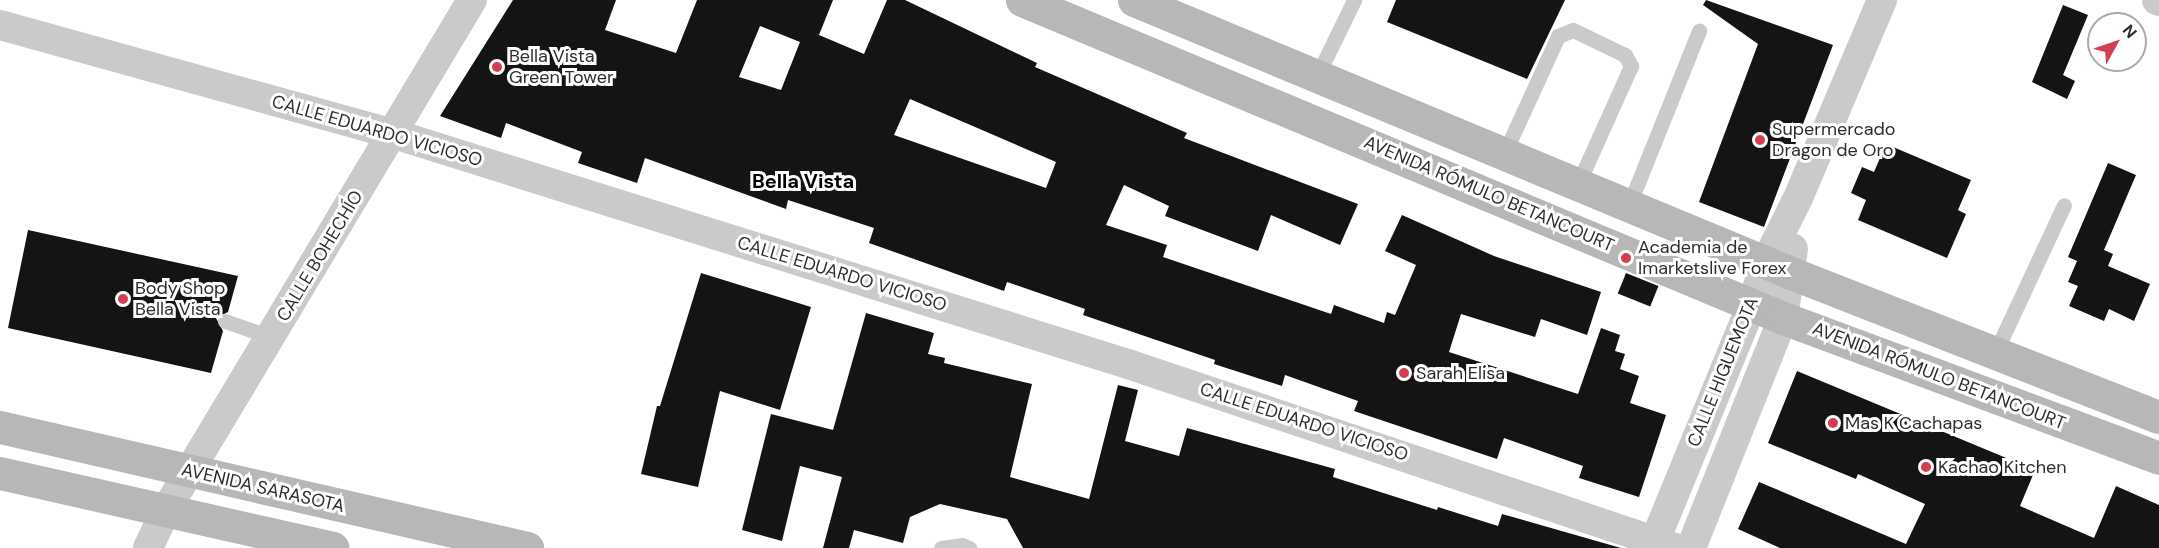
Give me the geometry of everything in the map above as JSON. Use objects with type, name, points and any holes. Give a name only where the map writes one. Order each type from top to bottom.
[{"type":"main road","name":"AVENIDA RÓMULO BETANCOURT","points":[[1022,0],[1783,318],[2159,458]]},
{"type":"main road","points":[[1134,0],[1778,268],[2159,417]]},
{"type":"main road","name":"AVENIDA SARASOTA","points":[[0,427],[526,548]]},
{"type":"main road","points":[[0,473],[333,548]]},
{"type":"street","name":"CALLE BOHECHÍO","points":[[148,548],[166,510],[189,471],[394,134],[472,0]]},
{"type":"street","name":"CALLE HIGUEMOTA","points":[[1661,545],[1752,304],[1778,268],[1798,198],[1882,0]]},
{"type":"street","name":"CALLE EDUARDO VICIOSO","points":[[0,25],[394,134],[1128,364],[1661,545]]},
{"type":"street","name":"CALLE HIGUEMOTA","points":[[1691,548],[1783,318],[1778,268]]},
{"type":"lane","points":[[1317,76],[1354,0]]},
{"type":"lane","points":[[1504,154],[1558,36],[1573,30],[1625,55],[1631,66],[1578,184]]},
{"type":"lane","points":[[1629,205],[1700,31]]},
{"type":"lane","points":[[1995,353],[2064,205]]},
{"type":"lane","points":[[225,321],[271,337]]},
{"type":"lane","points":[[942,548],[969,548]]},
{"type":"building","points":[[513,0],[616,0],[605,30],[676,53],[697,0],[833,0],[819,35],[864,54],[887,0],[905,0],[1037,63],[1035,67],[1187,133],[1184,138],[1358,204],[1340,245],[1271,215],[1258,251],[1165,216],[1169,206],[1124,185],[1106,225],[1167,245],[1163,257],[1331,314],[1334,305],[1384,323],[1387,312],[1395,315],[1416,265],[1385,251],[1402,215],[1494,256],[1601,292],[1587,335],[1541,319],[1535,337],[1461,314],[1449,352],[1578,394],[1601,328],[1620,335],[1615,351],[1625,354],[1620,369],[1639,376],[1630,403],[1666,415],[1639,497],[1579,478],[1583,466],[1504,438],[1497,459],[1354,411],[1358,401],[1285,375],[1282,386],[1214,364],[1215,360],[1083,315],[1085,309],[1007,282],[1004,291],[869,243],[874,228],[788,200],[786,209],[645,158],[637,183],[578,163],[582,152],[506,123],[501,138],[440,116]],"holes":[[[760,26],[800,42],[781,90],[739,77]],[[910,99],[1056,162],[1046,188],[894,135]]]},
{"type":"building","points":[[1396,0],[1565,0],[1527,79],[1387,22]]},
{"type":"building","name":"Supermercado Dragon de Oro","points":[[1706,0],[1833,45],[1764,227],[1699,202],[1758,44],[1703,5]]},
{"type":"building","points":[[2063,5],[2087,15],[2063,75],[2075,81],[2067,99],[2032,82]]},
{"type":"building","points":[[1886,144],[1971,180],[1958,210],[1966,214],[1947,258],[1858,220],[1866,200],[1851,193],[1862,167],[1874,172]]},
{"type":"building","points":[[2108,163],[2136,175],[2104,250],[2113,254],[2108,266],[2150,284],[2134,321],[2109,309],[2104,321],[2069,306],[2078,286],[2068,282],[2077,261],[2068,257]]},
{"type":"building","name":"Body Shop Bella Vista","points":[[28,230],[238,276],[228,312],[216,318],[223,331],[211,373],[8,328]]},
{"type":"building","points":[[701,273],[811,307],[780,410],[720,391],[698,487],[641,474],[657,406],[660,406]]},
{"type":"building","points":[[1626,273],[1658,286],[1650,307],[1618,293]]},
{"type":"building","points":[[866,313],[934,333],[928,354],[945,358],[944,363],[1032,384],[1010,477],[1089,499],[1118,385],[1138,390],[1125,441],[1179,456],[1187,428],[1335,469],[1333,477],[1437,510],[1438,507],[1498,526],[1502,514],[1621,548],[1023,548],[1007,519],[940,504],[910,517],[903,543],[854,530],[849,548],[823,548],[842,477],[800,466],[782,541],[742,530],[771,414],[833,430]]},
{"type":"building","points":[[1797,371],[2035,470],[2020,506],[2094,538],[2116,486],[2159,505],[2159,548],[1780,548],[1738,529],[1759,482],[1906,544],[1925,504],[1858,474],[1856,479],[1768,443]]},
{"type":"place","name":"Bella Vista Green Tower","points":[[497,67]]},
{"type":"place","name":"Supermercado Dragon de Oro","points":[[1760,140]]},
{"type":"place","name":"Academia de Imarketslive Forex","points":[[1626,258]]},
{"type":"place","name":"Body Shop Bella Vista","points":[[123,299]]},
{"type":"place","name":"Sarah Elisa","points":[[1404,373]]},
{"type":"place","name":"Mas K Cachapas","points":[[1833,423]]},
{"type":"place","name":"Kachao Kitchen","points":[[1926,467]]},
{"type":"district","name":"Bella Vista","points":[[803,181]]}]
